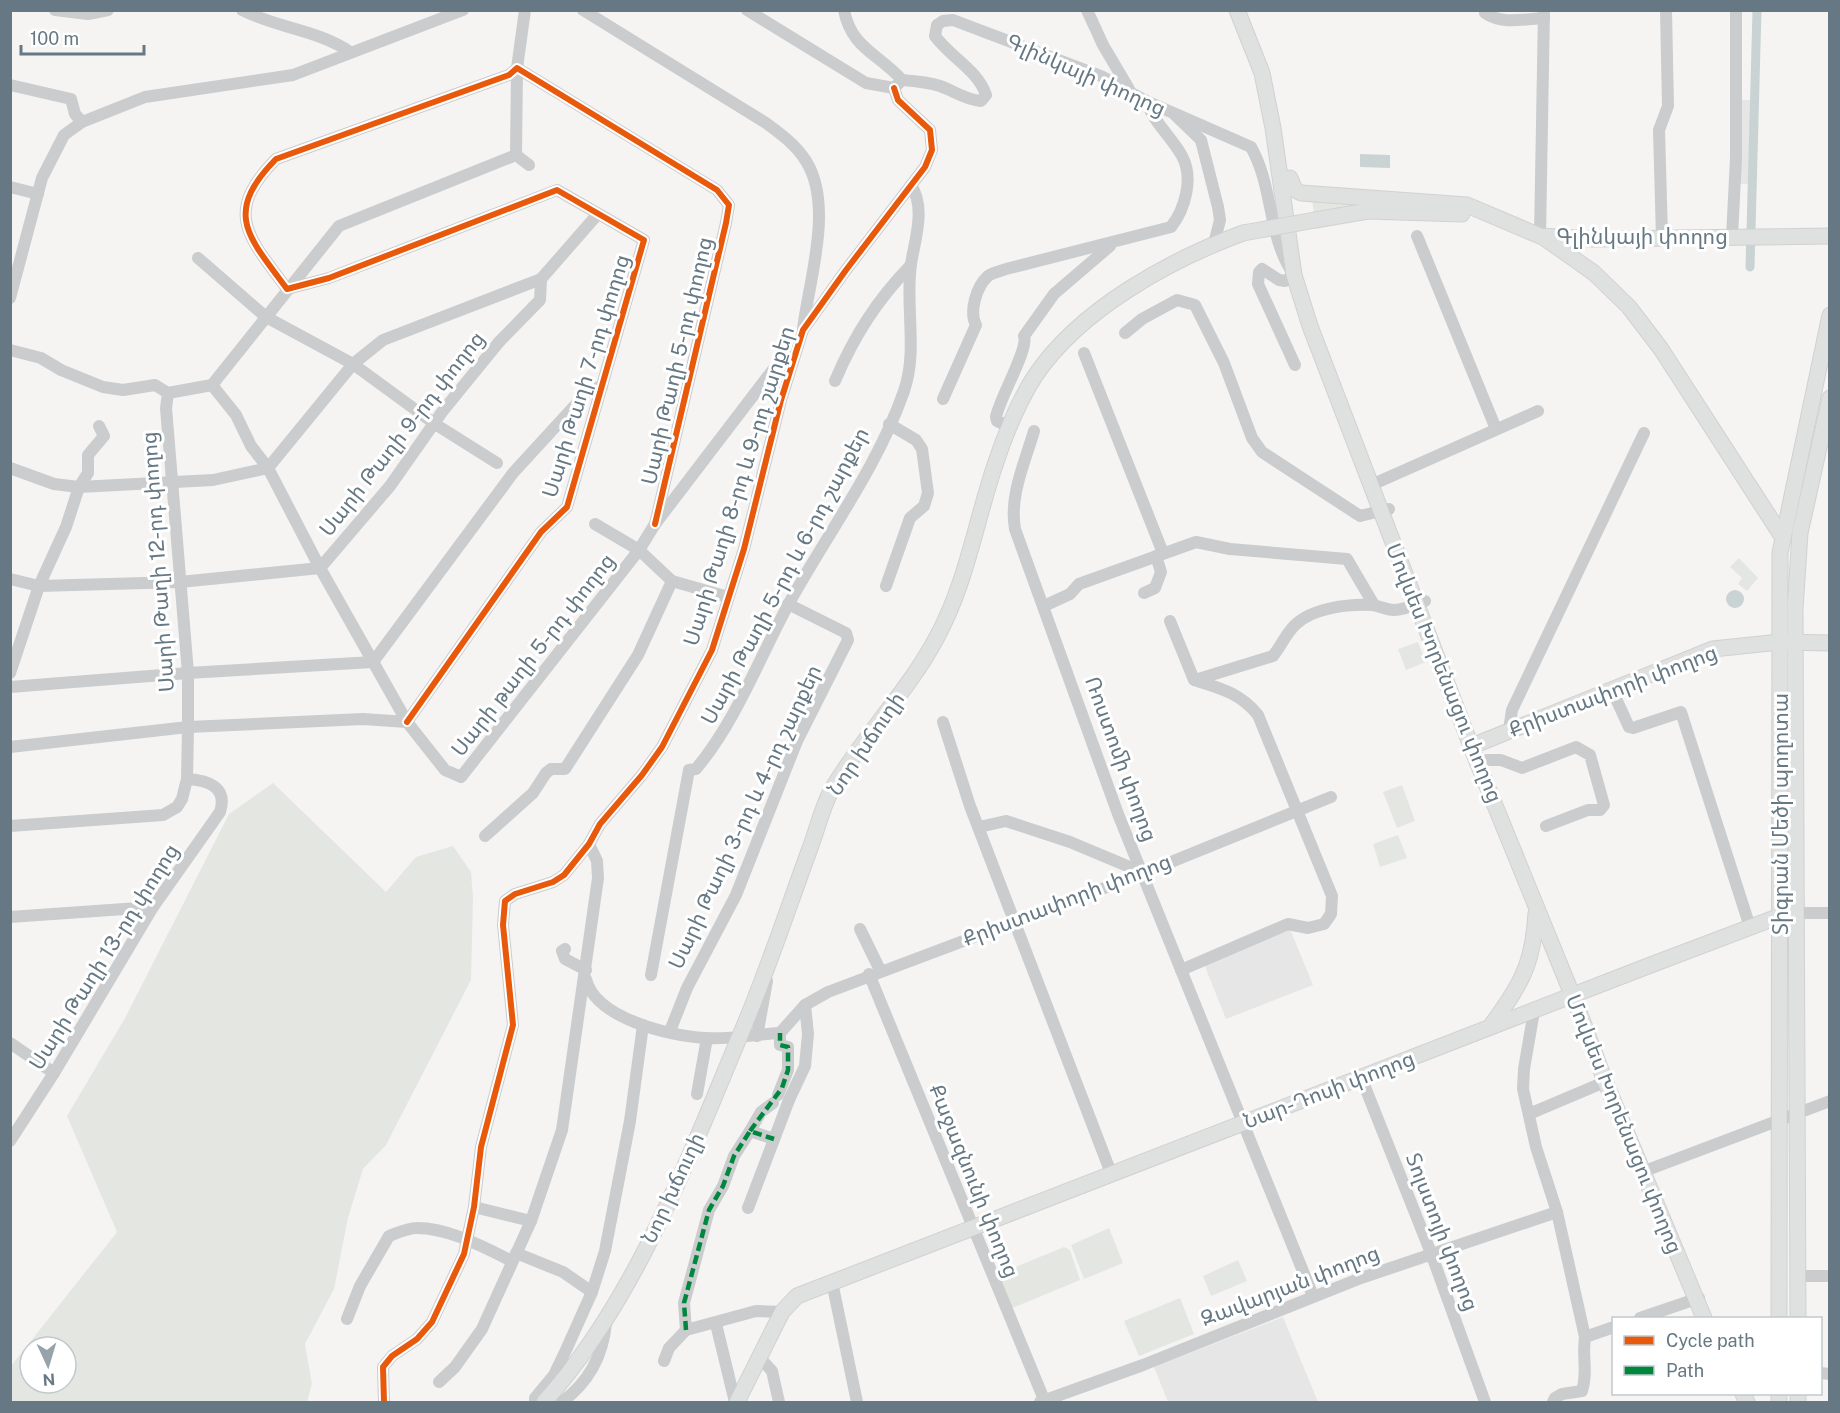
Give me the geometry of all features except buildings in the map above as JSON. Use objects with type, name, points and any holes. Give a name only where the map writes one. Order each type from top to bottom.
[{"type":"main road","name":"Մովսես Խորենացու փողոց","points":[[1238,10],[1262,73],[1294,275],[1310,326],[1476,744],[1536,908],[1575,995]]},
{"type":"main road","name":"Մովսես Խորենացու փողոց","points":[[1244,10],[1270,80],[1290,178],[1282,193],[1306,284],[1318,325],[1378,482],[1384,510]]},
{"type":"main road","name":"Գլինկայի փողոց","points":[[1290,178],[1295,190],[1301,193],[1467,204],[1540,236],[1594,239],[1830,236]]},
{"type":"main road","name":"Նոր խճուղի","points":[[544,1402],[606,1323],[677,1180],[745,1037],[831,792],[926,656],[956,596],[971,556],[995,465],[1010,427],[1035,377],[1070,337],[1114,299],[1163,268],[1243,233],[1368,211],[1501,217]]},
{"type":"main road","points":[[1540,236],[1594,273],[1629,307],[1661,349],[1783,538]]},
{"type":"main road","name":"Տիգրան Մեծի պողոտա","points":[[1779,1317],[1780,1119],[1788,915],[1788,642],[1783,538],[1830,315]]},
{"type":"main road","name":"Տիգրան Մեծի պողոտա","points":[[1788,642],[1799,540],[1830,398]]},
{"type":"main road","name":"Քրիստափորի փողոց","points":[[1476,744],[1713,649],[1788,642],[1830,643]]},
{"type":"main road","name":"Մովսես Խորենացու փողոց","points":[[1476,744],[1487,760],[1606,1081],[1706,1317]]},
{"type":"main road","points":[[1490,1028],[1512,998],[1527,968],[1534,940],[1536,908]]},
{"type":"main road","name":"Տիգրան Մեծի պողոտա","points":[[1788,915],[1798,1112],[1798,1317]]},
{"type":"main road","name":"Նար-Դոսի փողոց","points":[[782,1311],[797,1296],[832,1282],[1750,927],[1788,915]]},
{"type":"main road","points":[[736,1402],[782,1311]]},
{"type":"street","points":[[55,10],[88,14],[108,10]]},
{"type":"street","points":[[242,10],[261,20],[334,41],[350,52]]},
{"type":"street","points":[[10,298],[13,280],[49,162],[64,135],[82,122],[145,97],[293,75],[463,10]]},
{"type":"street","points":[[516,155],[516,68],[525,10]]},
{"type":"street","points":[[583,10],[766,123],[790,141],[812,172],[819,219],[803,330],[655,524],[639,550]]},
{"type":"street","points":[[747,10],[866,82],[898,84]]},
{"type":"street","points":[[844,10],[849,33],[889,66],[898,84]]},
{"type":"street","points":[[1087,10],[1103,45],[1130,91]]},
{"type":"street","points":[[1662,238],[1659,130],[1668,106],[1666,10]]},
{"type":"street","points":[[1735,238],[1736,10]]},
{"type":"street","points":[[1485,13],[1493,19],[1505,21],[1544,14],[1540,236]]},
{"type":"street","name":"Գլինկայի փողոց","points":[[898,84],[941,87],[972,100],[981,101],[986,95],[982,83],[944,49],[935,36],[937,25],[943,21],[953,20],[1101,76],[1146,101],[1251,147],[1282,193]]},
{"type":"street","points":[[287,289],[250,238],[245,219],[247,201],[254,183],[276,159],[509,75],[516,68]]},
{"type":"street","name":"Սարի Թաղի 5-րդ փողոց","points":[[516,68],[717,190],[729,205],[655,524]]},
{"type":"street","name":"Սարի Թաղի 8-րդ և 9-րդ շարքեր","points":[[384,1402],[383,1367],[392,1356],[417,1339],[432,1322],[460,1268],[467,1240],[474,1208],[483,1137],[513,1025],[503,925],[505,901],[515,894],[559,879],[589,844],[600,824],[642,776],[662,747],[712,650],[744,549],[781,400],[803,330],[925,167],[932,150],[932,136],[927,124],[898,100],[898,84]]},
{"type":"street","points":[[10,85],[71,99],[75,114],[82,122]]},
{"type":"street","points":[[943,399],[976,325],[972,317],[976,296],[988,276],[1006,269],[1171,227],[1185,202],[1187,180],[1183,158],[1155,121],[1146,101]]},
{"type":"street","points":[[1172,112],[1201,140],[1220,220],[1214,244]]},
{"type":"street","points":[[516,155],[529,165]]},
{"type":"street","points":[[10,350],[41,358],[61,370],[103,387],[124,390],[155,385],[168,393],[212,385],[339,226],[360,215],[516,155]]},
{"type":"street","name":"Սարի Թաղի 5-րդ և 6-րդ շարքեր","points":[[651,975],[689,770],[696,769],[727,729],[788,604],[844,513],[904,390],[909,369],[907,302],[919,210],[916,192],[911,185]]},
{"type":"street","points":[[10,187],[38,195]]},
{"type":"street","points":[[287,289],[338,274],[557,190],[597,215]]},
{"type":"street","name":"Սարի Թաղի 7-րդ փողոց","points":[[407,722],[541,532],[567,507],[644,240],[597,215]]},
{"type":"street","name":"Սարի Թաղի 9-րդ փողոց","points":[[10,579],[39,586],[180,582],[320,568],[390,486],[499,342],[540,300],[541,279],[597,215]]},
{"type":"street","points":[[1417,236],[1496,429]]},
{"type":"street","points":[[1010,427],[997,421],[996,417],[1006,386],[1024,350],[1026,343],[1024,336],[1054,294],[1113,243]]},
{"type":"street","points":[[198,258],[266,317],[353,364],[435,424],[497,463]]},
{"type":"street","points":[[835,381],[860,326],[886,290],[911,265]]},
{"type":"street","points":[[1294,275],[1286,281],[1279,280],[1262,269],[1258,278],[1267,305],[1294,364]]},
{"type":"street","points":[[10,468],[54,484],[79,487],[213,480],[268,468],[353,364],[383,340],[541,279]]},
{"type":"street","points":[[1125,333],[1142,319],[1177,300],[1195,305],[1224,363],[1252,438],[1262,452],[1360,516],[1384,510]]},
{"type":"street","points":[[1084,352],[1159,555],[1161,573],[1155,588],[1144,592]]},
{"type":"street","points":[[212,385],[236,415],[250,446],[268,468],[320,568],[407,722]]},
{"type":"street","points":[[373,662],[513,473],[590,389],[603,387]]},
{"type":"street","name":"Սարի Թաղի 12-րդ փողոց","points":[[10,826],[163,815],[180,804],[187,779],[188,673],[174,482],[166,408],[168,393]]},
{"type":"street","points":[[1378,482],[1538,411]]},
{"type":"street","points":[[886,586],[892,562],[898,559],[910,518],[924,506],[928,493],[922,449],[916,440],[889,424]]},
{"type":"street","points":[[10,673],[39,586],[66,527],[79,487],[88,473],[88,455],[104,436],[99,426]]},
{"type":"street","name":"Ռոստոմի փողոց","points":[[1034,431],[1012,513],[1118,814],[1144,873],[1313,1296]]},
{"type":"street","points":[[1509,730],[1512,710],[1644,433]]},
{"type":"street","points":[[595,524],[639,550],[672,581],[728,597]]},
{"type":"street","points":[[1044,606],[1070,594],[1079,584],[1196,542],[1230,549],[1342,558],[1350,563],[1374,605]]},
{"type":"street","name":"Սարի թաղի 5-րդ փողոց","points":[[407,722],[445,770],[461,777],[466,774],[639,550]]},
{"type":"street","points":[[485,836],[533,793],[546,772],[551,769],[565,769],[638,655],[672,581]]},
{"type":"street","points":[[1194,680],[1273,656],[1283,639],[1297,623],[1318,613],[1338,607],[1374,605],[1392,610],[1421,603]]},
{"type":"street","name":"Սարի Թաղի 3-րդ և 4-րդ շարքեր","points":[[670,1031],[687,988],[736,895],[797,741],[848,640],[846,633],[788,604]]},
{"type":"street","points":[[1170,621],[1194,680]]},
{"type":"street","points":[[10,687],[373,662]]},
{"type":"street","points":[[1181,970],[1288,924],[1308,928],[1324,924],[1331,914],[1332,896],[1258,716],[1247,702],[1232,692],[1194,680]]},
{"type":"street","points":[[1612,690],[1629,727],[1633,728],[1681,712],[1750,927]]},
{"type":"street","points":[[10,747],[188,727],[363,719],[407,722]]},
{"type":"street","points":[[943,722],[979,827],[1112,1173]]},
{"type":"street","points":[[1487,760],[1501,760],[1522,768],[1576,747],[1590,754],[1604,805],[1600,810],[1588,810],[1546,826]]},
{"type":"street","name":"Սարի Թաղի 13-րդ փողոց","points":[[10,1142],[153,907],[221,810],[222,801],[216,787],[206,780],[187,779]]},
{"type":"street","name":"Քրիստափորի փողոց","points":[[780,1033],[805,1005],[828,992],[874,972],[1144,873],[1331,796]]},
{"type":"street","points":[[979,827],[1006,821],[1070,842],[1144,873]]},
{"type":"street","points":[[440,1382],[455,1367],[477,1338],[531,1221],[562,1130],[599,870],[589,844]]},
{"type":"street","points":[[10,917],[153,907]]},
{"type":"street","name":"Նար-Դոսի փողոց","points":[[1788,915],[1830,913]]},
{"type":"street","name":"Քաջազնունի փողոց","points":[[860,929],[874,972],[972,1228],[1043,1402]]},
{"type":"street","points":[[565,949],[562,951],[565,958],[586,974],[588,991],[614,1012],[643,1025],[707,1038],[780,1033],[780,1045],[788,1047],[788,1070],[776,1099],[761,1112],[734,1156],[723,1186],[709,1210],[684,1303],[686,1330]]},
{"type":"street","points":[[748,1208],[805,1066],[808,1034],[805,1005]]},
{"type":"street","points":[[1534,1011],[1522,1083],[1536,1147],[1557,1212],[1585,1337],[1582,1354],[1587,1378],[1582,1391],[1562,1394],[1553,1402]]},
{"type":"street","points":[[535,1402],[535,1398],[554,1375],[592,1293],[605,1251],[630,1120],[643,1025]]},
{"type":"street","points":[[697,1094],[707,1038]]},
{"type":"street","points":[[10,1043],[54,1073]]},
{"type":"street","name":"Տոլստոյի փողոց","points":[[1361,1077],[1431,1254],[1485,1402]]},
{"type":"street","points":[[1529,1114],[1606,1081]]},
{"type":"street","points":[[1643,1172],[1830,1101]]},
{"type":"street","points":[[750,1131],[774,1139]]},
{"type":"street","points":[[474,1208],[531,1221]]},
{"type":"street","name":"Զավարյան փողոց","points":[[1043,1402],[1143,1365],[1313,1296],[1557,1212]]},
{"type":"street","points":[[347,1319],[360,1286],[389,1236],[416,1228],[467,1240],[563,1272],[592,1293]]},
{"type":"street","points":[[1798,1276],[1830,1276]]},
{"type":"street","points":[[832,1282],[857,1402]]},
{"type":"street","points":[[1643,1317],[1697,1298]]},
{"type":"street","points":[[664,1362],[669,1348],[686,1330],[716,1324],[756,1311],[782,1311]]},
{"type":"street","points":[[562,1402],[580,1387],[589,1375],[604,1346],[606,1323]]},
{"type":"street","points":[[716,1324],[736,1402]]},
{"type":"street","points":[[1585,1337],[1612,1329]]},
{"type":"street","points":[[760,1358],[772,1371],[779,1402]]},
{"type":"shaded area","points":[[1740,100],[1752,100],[1749,184],[1738,184]]},
{"type":"shaded area","points":[[1360,154],[1390,155],[1390,168],[1360,167]]},
{"type":"shaded area","points":[[1312,200],[1444,209],[1314,214]]},
{"type":"shaded area","points":[[1739,558],[1758,578],[1747,591],[1738,584],[1742,578],[1730,567]]},
{"type":"shaded area","points":[[1731,590],[1739,590],[1744,595],[1742,606],[1731,608],[1726,603],[1726,595]]},
{"type":"shaded area","points":[[1418,642],[1426,662],[1406,670],[1398,649]]},
{"type":"shaded area","points":[[273,783],[386,892],[416,857],[453,846],[471,872],[473,897],[471,980],[386,1145],[363,1169],[348,1218],[334,1289],[305,1344],[312,1384],[307,1402],[11,1402],[11,1366],[18,1357],[18,1395],[78,1395],[78,1335],[36,1335],[117,1232],[67,1116],[125,1018],[229,814]]},
{"type":"shaded area","points":[[1402,785],[1415,821],[1397,828],[1383,792]]},
{"type":"shaded area","points":[[1398,835],[1407,858],[1380,867],[1373,844]]},
{"type":"shaded area","points":[[1290,929],[1313,985],[1226,1019],[1204,964]]},
{"type":"shaded area","points":[[1109,1228],[1123,1263],[1084,1279],[1071,1245]]},
{"type":"shaded area","points":[[1064,1247],[1070,1250],[1080,1280],[1010,1309],[996,1275]]},
{"type":"shaded area","points":[[1238,1260],[1247,1281],[1211,1296],[1203,1276]]},
{"type":"shaded area","points":[[1180,1298],[1194,1334],[1139,1356],[1124,1321]]},
{"type":"shaded area","points":[[1283,1317],[1318,1402],[1168,1402],[1154,1367]]},
{"type":"waterway","points":[[1750,267],[1757,10]]},
{"type":"marked path","points":[[750,1131],[782,1088],[788,1070],[788,1047],[780,1045],[780,1033]]},
{"type":"marked path","points":[[686,1330],[684,1303],[709,1210],[723,1186],[734,1156],[750,1131],[774,1139]]},
{"type":"cycle path","points":[[407,722],[541,532],[567,507],[644,240],[557,190],[329,278],[287,289],[253,240],[247,225],[246,211],[250,195],[259,178],[276,159],[509,75],[517,68],[717,190],[729,205],[726,223],[655,524]]},
{"type":"cycle path","points":[[384,1402],[383,1367],[392,1356],[417,1339],[432,1322],[464,1254],[474,1207],[481,1147],[513,1025],[503,925],[505,901],[515,894],[553,882],[564,875],[589,844],[600,824],[642,775],[662,747],[712,650],[744,549],[781,400],[803,330],[925,167],[932,150],[930,130],[898,100],[894,88]]}]
